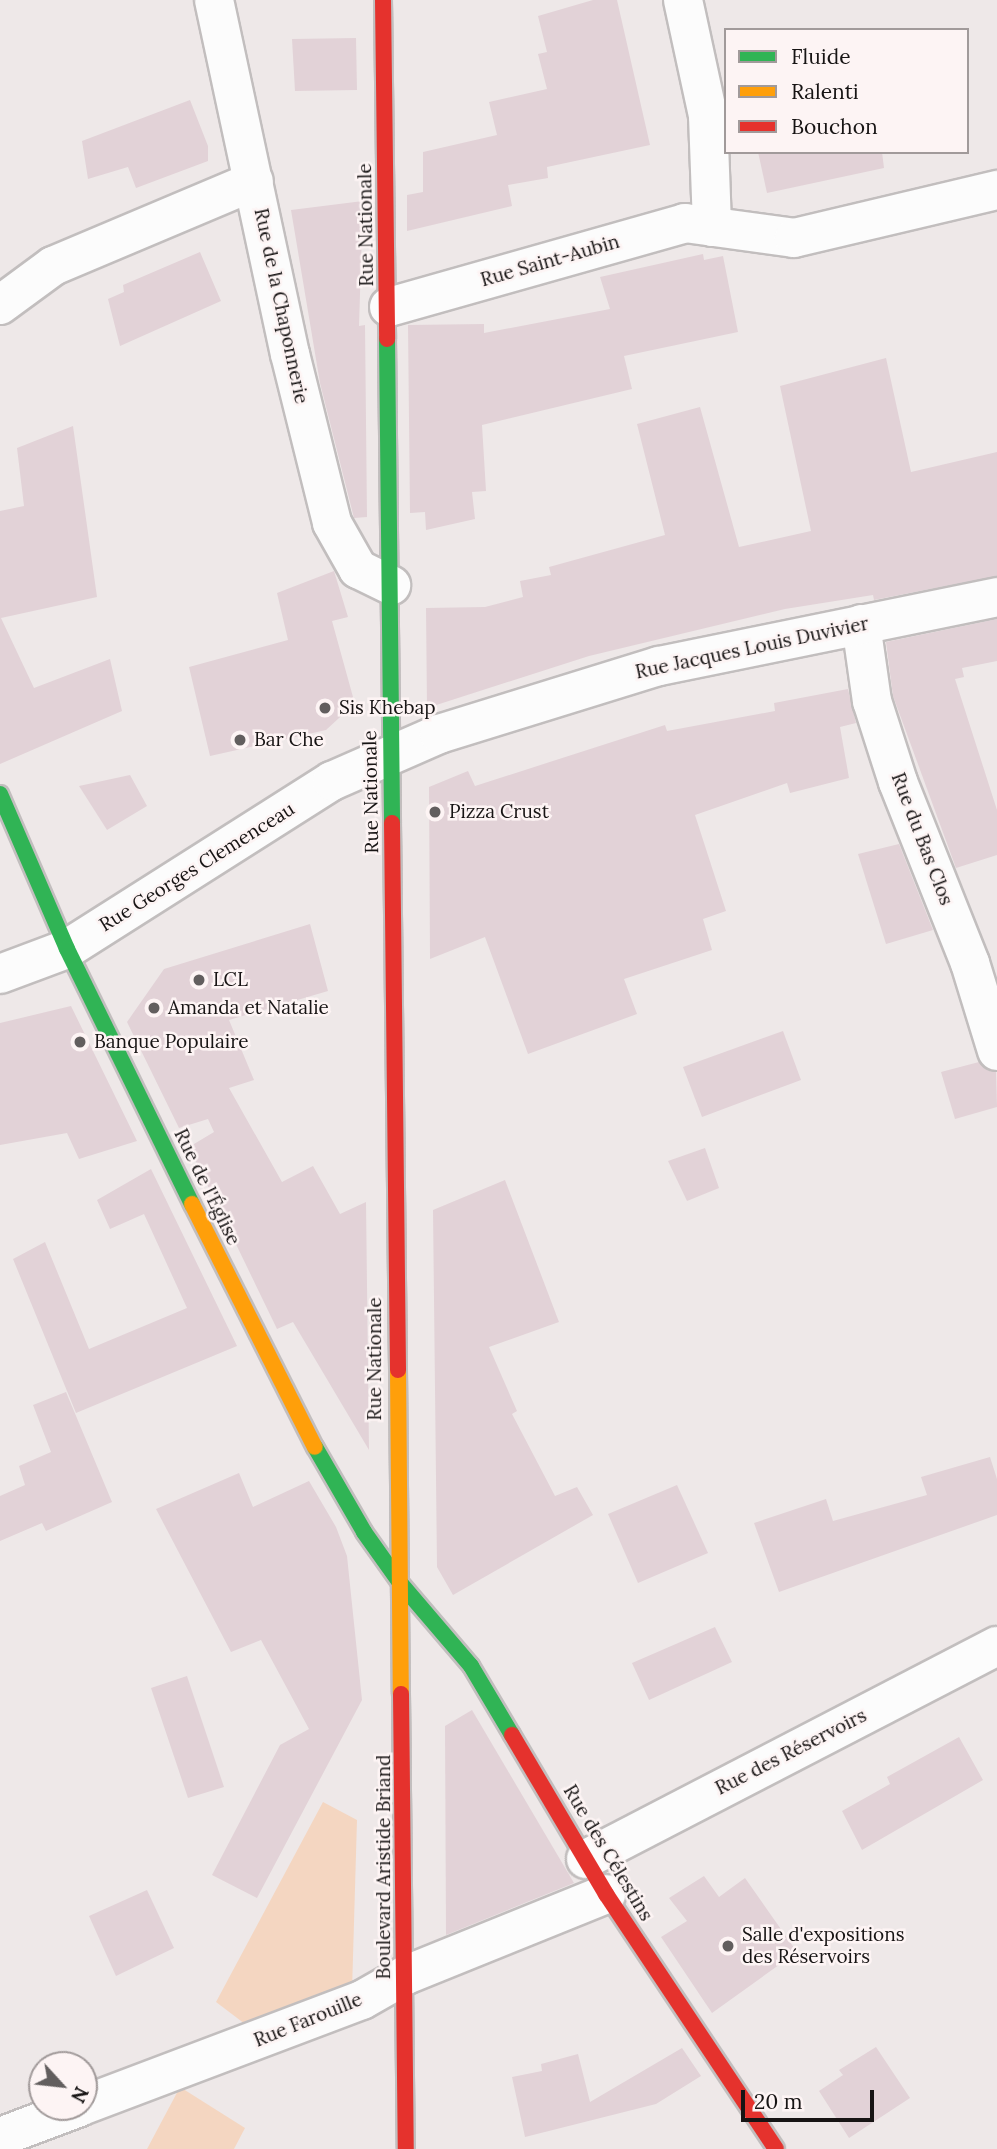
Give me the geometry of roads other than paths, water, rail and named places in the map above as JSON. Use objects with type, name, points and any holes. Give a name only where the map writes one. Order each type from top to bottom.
[{"type":"main road","name":"Rue Nationale","points":[[383,0],[389,307],[401,1584]]},
{"type":"main road","name":"Rue de l'Église","points":[[0,794],[66,949],[288,1400],[364,1532],[401,1584]]},
{"type":"main road","name":"Rue des Célestins","points":[[401,1584],[471,1666],[606,1894],[776,2149]]},
{"type":"main road","name":"Boulevard Aristide Briand","points":[[401,1584],[406,2149]]},
{"type":"street","name":"Rue de la Chaponnerie","points":[[214,0],[332,523],[358,569],[391,585]]},
{"type":"street","points":[[683,0],[708,116],[712,227]]},
{"type":"street","points":[[0,305],[53,266],[254,181]]},
{"type":"street","name":"Rue Saint-Aubin","points":[[389,307],[685,223],[794,238],[997,190]]},
{"type":"street","name":"Rue Jacques Louis Duvivier","points":[[392,755],[439,734],[659,666],[997,597]]},
{"type":"street","name":"Rue du Bas Clos","points":[[861,624],[872,701],[898,782],[970,963],[997,1051]]},
{"type":"street","name":"Rue Georges Clemenceau","points":[[0,974],[66,949],[332,781],[392,755]]},
{"type":"street","name":"Rue des Réservoirs","points":[[586,1858],[997,1646]]},
{"type":"street","name":"Rue Farouille","points":[[98,2100],[362,2000],[406,1975],[606,1894]]},
{"type":"street","name":"Rue Farouille","points":[[0,2137],[42,2121]]},
{"type":"place","name":"Sis Khebap","points":[[325,708]]},
{"type":"place","name":"Bar Che","points":[[240,740]]},
{"type":"place","name":"Pizza Crust","points":[[435,812]]},
{"type":"place","name":"LCL","points":[[199,980]]},
{"type":"place","name":"Amanda et Natalie","points":[[154,1008]]},
{"type":"place","name":"Banque Populaire","points":[[80,1042]]},
{"type":"place","name":"Salle d'expositions des Réservoirs","points":[[728,1946]]}]
